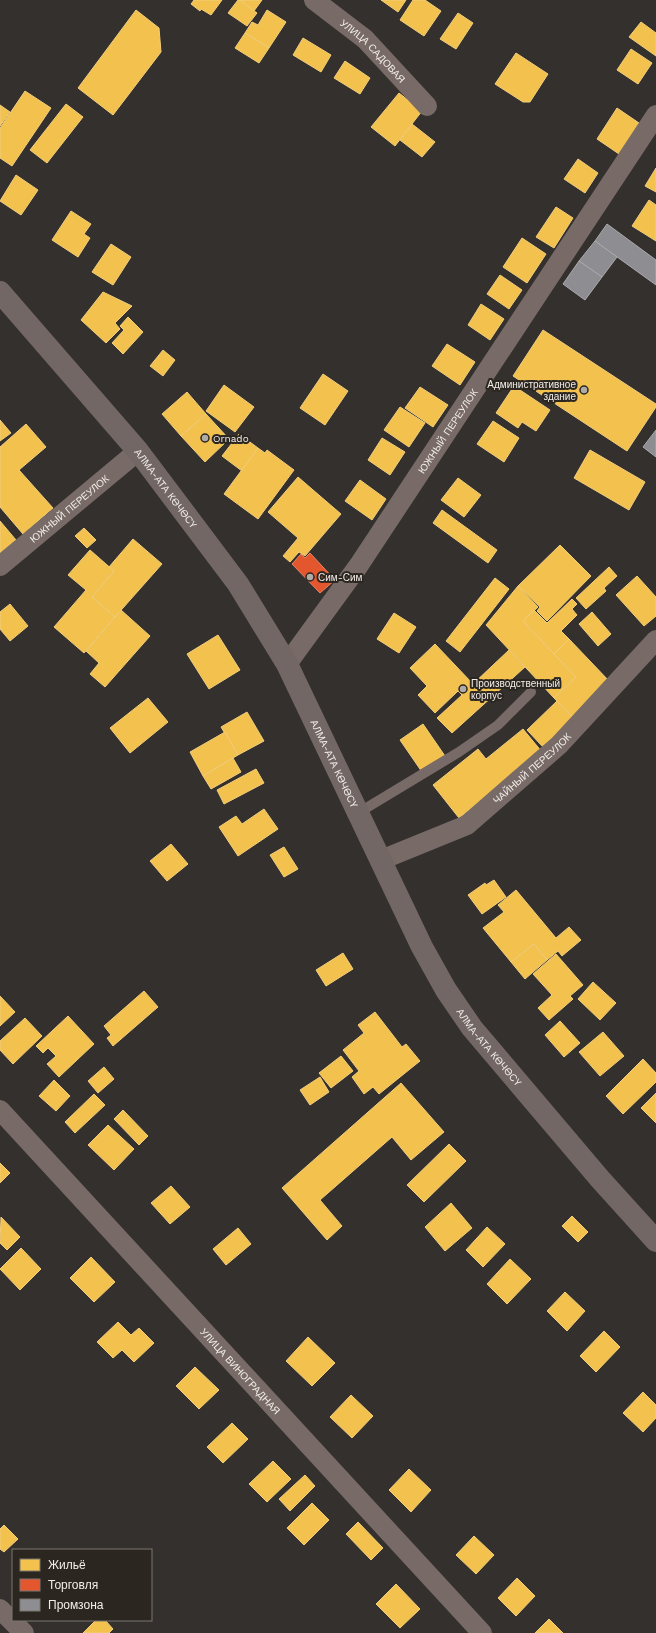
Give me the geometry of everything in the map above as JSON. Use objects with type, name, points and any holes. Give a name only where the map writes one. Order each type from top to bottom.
[{"type":"highway","name":"АЛМА-АТА КӨЧӨСҮ","points":[[0,292],[138,451],[238,584],[287,664],[422,947],[446,990],[472,1028],[600,1179],[656,1241]]},
{"type":"street","name":"УЛИЦА САДОВАЯ","points":[[314,0],[365,39],[427,106]]},
{"type":"street","name":"ЮЖНЫЙ ПЕРЕУЛОК","points":[[287,664],[359,565],[656,114]]},
{"type":"street","name":"ЮЖНЫЙ ПЕРЕУЛОК","points":[[0,566],[138,451]]},
{"type":"street","name":"ЧАЙНЫЙ ПЕРЕУЛОК","points":[[381,860],[467,825],[558,745],[656,640]]},
{"type":"street","name":"УЛИЦА ВИНОГРАДНАЯ","points":[[0,1110],[482,1633]]},
{"type":"street","points":[[0,1609],[24,1633]]},
{"type":"lane","points":[[358,813],[459,752],[498,725],[531,692]]},
{"type":"building: Жильё","points":[[194,0],[222,0],[211,15],[201,9],[200,11],[191,4]]},
{"type":"building: Жильё","points":[[238,0],[257,13],[247,26],[228,13]]},
{"type":"building: Жильё","points":[[240,0],[262,0],[254,11]]},
{"type":"building: Жильё","points":[[381,0],[406,0],[398,12]]},
{"type":"building: Жильё","points":[[413,0],[425,0],[441,11],[424,36],[400,20]]},
{"type":"building: Жильё","points":[[136,10],[159,28],[161,52],[113,115],[78,88]]},
{"type":"building: Жильё","points":[[267,10],[286,22],[269,48],[245,33],[252,22],[258,25]]},
{"type":"building: Жильё","points":[[458,13],[473,23],[456,49],[440,39]]},
{"type":"building: Жильё","points":[[641,22],[656,33],[656,56],[629,37]]},
{"type":"building: Жильё","points":[[245,33],[269,48],[259,63],[235,48]]},
{"type":"building: Жильё","points":[[303,38],[331,55],[321,72],[293,55]]},
{"type":"building: Жильё","points":[[631,49],[652,63],[638,84],[617,70]]},
{"type":"building: Жильё","points":[[516,53],[548,74],[530,102],[523,102],[495,84]]},
{"type":"building: Жильё","points":[[345,61],[370,78],[360,94],[334,78]]},
{"type":"building: Жильё","points":[[25,91],[51,108],[12,166],[0,158],[0,128]]},
{"type":"building: Жильё","points":[[399,93],[422,111],[395,146],[371,127]]},
{"type":"building: Жильё","points":[[66,104],[83,117],[47,163],[30,150]]},
{"type":"building: Жильё","points":[[0,105],[10,112],[0,126]]},
{"type":"building: Жильё","points":[[617,108],[639,123],[619,154],[597,139]]},
{"type":"building: Жильё","points":[[412,124],[435,142],[422,157],[400,140]]},
{"type":"building: Жильё","points":[[578,159],[598,173],[585,193],[564,179]]},
{"type":"building: Жильё","points":[[656,168],[656,192],[645,186]]},
{"type":"building: Жильё","points":[[16,175],[38,190],[21,215],[0,201]]},
{"type":"building: Жильё","points":[[649,200],[656,205],[656,241],[632,226]]},
{"type":"building: Жильё","points":[[556,207],[573,218],[554,248],[536,237]]},
{"type":"building: Жильё","points":[[71,211],[91,224],[84,234],[90,238],[78,257],[52,240]]},
{"type":"building: Жильё","points":[[522,238],[546,254],[527,283],[503,267]]},
{"type":"building: Жильё","points":[[111,244],[131,257],[113,285],[92,272]]},
{"type":"building: Жильё","points":[[500,275],[522,290],[509,309],[487,294]]},
{"type":"building: Жильё","points":[[103,292],[132,306],[115,323],[120,329],[106,343],[81,320]]},
{"type":"building: Жильё","points":[[481,304],[504,319],[490,340],[468,325]]},
{"type":"building: Жильё","points":[[128,317],[143,332],[123,354],[112,343],[124,330],[120,326]]},
{"type":"building: Жильё","name":"Административное здание","points":[[543,330],[656,404],[656,407],[627,451],[513,376]]},
{"type":"building: Жильё","points":[[447,344],[475,362],[460,385],[432,366]]},
{"type":"building: Жильё","points":[[163,350],[175,360],[163,376],[150,366]]},
{"type":"building: Жильё","points":[[323,374],[348,391],[325,425],[300,408]]},
{"type":"building: Жильё","points":[[224,385],[254,407],[235,432],[206,411]]},
{"type":"building: Жильё","points":[[514,386],[550,410],[536,431],[522,422],[518,428],[496,413]]},
{"type":"building: Жильё","points":[[420,387],[448,405],[433,427],[405,408]]},
{"type":"building: Жильё","name":"Ornado","points":[[187,392],[206,414],[181,436],[162,414]]},
{"type":"building: Жильё","points":[[400,407],[425,423],[409,447],[384,430]]},
{"type":"building: Жильё","name":"Ornado","points":[[206,414],[229,439],[205,462],[181,436]]},
{"type":"building: Жильё","points":[[0,420],[11,433],[0,441]]},
{"type":"building: Жильё","points":[[493,421],[519,438],[504,462],[477,444]]},
{"type":"building: Жильё","points":[[26,424],[46,447],[19,470],[53,508],[23,534],[0,507],[0,447]]},
{"type":"building: Жильё","points":[[239,434],[258,448],[242,471],[222,456]]},
{"type":"building: Жильё","points":[[382,438],[405,452],[390,475],[368,460]]},
{"type":"building: Жильё","points":[[258,448],[265,453],[267,450],[294,470],[258,519],[224,494]]},
{"type":"building: Жильё","points":[[590,450],[645,482],[629,510],[574,478]]},
{"type":"building: Жильё","points":[[298,477],[341,514],[305,556],[299,552],[290,562],[283,556],[298,538],[268,512]]},
{"type":"building: Жильё","points":[[458,478],[481,495],[464,517],[441,500]]},
{"type":"building: Жильё","points":[[360,480],[386,499],[372,520],[345,501]]},
{"type":"building: Жильё","points":[[442,510],[497,550],[488,563],[433,523]]},
{"type":"building: Жильё","points":[[0,521],[16,540],[0,553]]},
{"type":"building: Жильё","points":[[84,528],[96,540],[87,548],[75,536]]},
{"type":"building: Жильё","points":[[133,539],[162,564],[115,617],[92,597],[114,571],[109,567]]},
{"type":"building: Жильё","points":[[560,545],[591,576],[547,621],[537,611],[540,607],[518,586]]},
{"type":"building: Жильё","points":[[90,550],[114,571],[92,597],[115,617],[84,653],[54,627],[86,590],[68,575]]},
{"type":"building: Жильё","points":[[609,567],[617,576],[604,588],[606,591],[586,609],[576,598]]},
{"type":"building: Жильё","points":[[637,576],[656,597],[656,616],[644,626],[616,595]]},
{"type":"building: Жильё","points":[[495,578],[509,589],[460,652],[446,641]]},
{"type":"building: Жильё","points":[[518,586],[538,607],[523,621],[576,677],[554,698],[486,625]]},
{"type":"building: Жильё","points":[[572,599],[577,604],[572,609],[577,615],[561,631],[569,639],[554,654],[523,621],[534,610],[547,623]]},
{"type":"building: Жильё","points":[[10,604],[28,626],[10,641],[0,629],[0,612]]},
{"type":"building: Жильё","points":[[121,610],[150,636],[105,687],[90,674],[99,663],[86,651]]},
{"type":"building: Жильё","points":[[592,612],[611,634],[598,646],[579,624]]},
{"type":"building: Жильё","points":[[394,613],[416,627],[399,653],[377,639]]},
{"type":"building: Жильё","points":[[218,635],[240,670],[209,689],[187,654]]},
{"type":"building: Жильё","points":[[569,639],[610,682],[573,718],[554,698],[576,677],[554,654]]},
{"type":"building: Жильё","name":"Производственный корпус","points":[[435,644],[473,684],[509,650],[525,667],[452,733],[437,718],[462,695],[458,691],[435,713],[418,695],[427,686],[410,668]]},
{"type":"building: Жильё","points":[[148,698],[168,722],[130,753],[110,728]]},
{"type":"building: Жильё","points":[[557,701],[573,718],[543,747],[527,730]]},
{"type":"building: Жильё","points":[[247,712],[264,741],[238,755],[221,727]]},
{"type":"building: Жильё","points":[[423,724],[445,756],[422,772],[400,740]]},
{"type":"building: Жильё","points":[[523,729],[542,752],[459,818],[433,785],[478,749],[486,759]]},
{"type":"building: Жильё","points":[[225,732],[238,755],[203,776],[190,752]]},
{"type":"building: Жильё","points":[[233,758],[241,772],[211,789],[203,776]]},
{"type":"building: Жильё","points":[[256,769],[264,783],[224,804],[217,790]]},
{"type":"building: Жильё","points":[[264,809],[278,829],[238,856],[219,827],[236,816],[242,824]]},
{"type":"building: Жильё","points":[[171,844],[188,864],[167,881],[150,861]]},
{"type":"building: Жильё","points":[[284,847],[298,869],[284,877],[270,855]]},
{"type":"building: Жильё","points":[[494,880],[506,897],[482,914],[468,895],[485,883],[486,885]]},
{"type":"building: Жильё","points":[[516,890],[556,938],[569,927],[581,940],[562,956],[558,951],[547,960],[534,944],[511,962],[483,928],[504,912],[498,905]]},
{"type":"building: Жильё","points":[[534,944],[547,960],[525,979],[511,962]]},
{"type":"building: Жильё","points":[[343,953],[353,969],[326,986],[316,970]]},
{"type":"building: Жильё","points":[[556,954],[583,985],[570,996],[573,999],[549,1020],[538,1008],[552,995],[533,974]]},
{"type":"building: Жильё","points":[[593,982],[616,1003],[600,1020],[578,999]]},
{"type":"building: Жильё","points":[[144,991],[158,1007],[113,1046],[107,1038],[111,1035],[104,1026]]},
{"type":"building: Жильё","points":[[0,996],[15,1012],[0,1026]]},
{"type":"building: Жильё","points":[[375,1012],[402,1047],[406,1044],[420,1061],[379,1094],[373,1087],[364,1094],[352,1077],[359,1071],[343,1050],[364,1033],[358,1025]]},
{"type":"building: Жильё","points":[[68,1016],[94,1044],[59,1077],[47,1064],[56,1056],[48,1048],[43,1053],[36,1046]]},
{"type":"building: Жильё","points":[[25,1018],[42,1036],[13,1064],[0,1050],[0,1041]]},
{"type":"building: Жильё","points":[[560,1021],[580,1043],[564,1057],[545,1035]]},
{"type":"building: Жильё","points":[[603,1032],[624,1056],[600,1076],[579,1052]]},
{"type":"building: Жильё","points":[[341,1056],[353,1071],[331,1088],[319,1073]]},
{"type":"building: Жильё","points":[[643,1059],[656,1073],[656,1082],[623,1114],[606,1096]]},
{"type":"building: Жильё","points":[[104,1067],[114,1079],[98,1093],[88,1081]]},
{"type":"building: Жильё","points":[[320,1077],[329,1092],[310,1105],[300,1090]]},
{"type":"building: Жильё","points":[[54,1080],[70,1096],[56,1111],[39,1096]]},
{"type":"building: Жильё","points":[[401,1083],[444,1132],[411,1160],[392,1137],[320,1200],[342,1226],[327,1240],[282,1188]]},
{"type":"building: Жильё","points":[[656,1093],[656,1123],[641,1108]]},
{"type":"building: Жильё","points":[[94,1094],[105,1105],[75,1133],[65,1122]]},
{"type":"building: Жильё","points":[[123,1110],[148,1136],[139,1145],[114,1119]]},
{"type":"building: Жильё","points":[[108,1125],[134,1149],[114,1170],[88,1145]]},
{"type":"building: Жильё","points":[[449,1144],[466,1161],[424,1202],[407,1185]]},
{"type":"building: Жильё","points":[[0,1163],[10,1173],[0,1183]]},
{"type":"building: Жильё","points":[[171,1186],[190,1207],[170,1224],[151,1203]]},
{"type":"building: Жильё","points":[[451,1203],[472,1228],[445,1251],[425,1227]]},
{"type":"building: Жильё","points":[[572,1216],[588,1232],[578,1242],[562,1226]]},
{"type":"building: Жильё","points":[[1,1217],[20,1237],[7,1250],[0,1243]]},
{"type":"building: Жильё","points":[[487,1227],[505,1244],[483,1267],[466,1250]]},
{"type":"building: Жильё","points":[[238,1228],[251,1244],[226,1265],[213,1249]]},
{"type":"building: Жильё","points":[[21,1248],[41,1269],[20,1290],[0,1269]]},
{"type":"building: Жильё","points":[[91,1257],[115,1282],[94,1302],[70,1278]]},
{"type":"building: Жильё","points":[[510,1259],[531,1279],[507,1304],[487,1284]]},
{"type":"building: Жильё","points":[[565,1292],[585,1311],[567,1331],[547,1311]]},
{"type":"building: Жильё","points":[[118,1322],[131,1335],[139,1328],[154,1343],[134,1362],[122,1350],[113,1358],[97,1342]]},
{"type":"building: Жильё","points":[[604,1331],[620,1347],[596,1372],[580,1356]]},
{"type":"building: Жильё","points":[[308,1337],[335,1363],[312,1386],[286,1361]]},
{"type":"building: Жильё","points":[[195,1367],[219,1390],[199,1409],[176,1386]]},
{"type":"building: Жильё","points":[[643,1392],[656,1405],[656,1418],[643,1432],[623,1413]]},
{"type":"building: Жильё","points":[[351,1395],[373,1416],[352,1438],[330,1417]]},
{"type":"building: Жильё","points":[[232,1423],[248,1439],[223,1463],[207,1447]]},
{"type":"building: Жильё","points":[[273,1461],[291,1479],[267,1502],[249,1484]]},
{"type":"building: Жильё","points":[[409,1469],[431,1490],[411,1512],[389,1490]]},
{"type":"building: Жильё","points":[[305,1475],[315,1486],[290,1511],[279,1499]]},
{"type":"building: Жильё","points":[[312,1503],[329,1520],[304,1545],[287,1528]]},
{"type":"building: Жильё","points":[[358,1522],[383,1548],[371,1560],[346,1534]]},
{"type":"building: Жильё","points":[[4,1525],[18,1539],[4,1552],[0,1549],[0,1529]]},
{"type":"building: Жильё","points":[[474,1536],[494,1555],[476,1574],[456,1555]]},
{"type":"building: Жильё","points":[[517,1578],[535,1596],[516,1616],[498,1598]]},
{"type":"building: Жильё","points":[[396,1584],[420,1609],[400,1628],[376,1604]]},
{"type":"building: Жильё","points":[[549,1619],[563,1633],[535,1633]]},
{"type":"building: Жильё","points":[[95,1621],[106,1621],[113,1629],[109,1633],[83,1633]]},
{"type":"building: Торговля","points":[[310,553],[335,580],[320,593],[292,564],[301,554],[305,558]]},
{"type":"building: Промзона","points":[[607,224],[656,260],[656,285],[595,241]]},
{"type":"building: Промзона","points":[[595,241],[617,257],[602,277],[579,261]]},
{"type":"building: Промзона","points":[[579,261],[602,277],[585,300],[563,284]]},
{"type":"building: Промзона","points":[[656,430],[656,457],[643,447]]},
{"type":"place","name":"Административное здание","points":[[584,390]]},
{"type":"place","name":"Ornado","points":[[205,438]]},
{"type":"place","name":"Сим-Сим","points":[[310,577]]},
{"type":"place","name":"Производственный корпус","points":[[463,689]]}]
